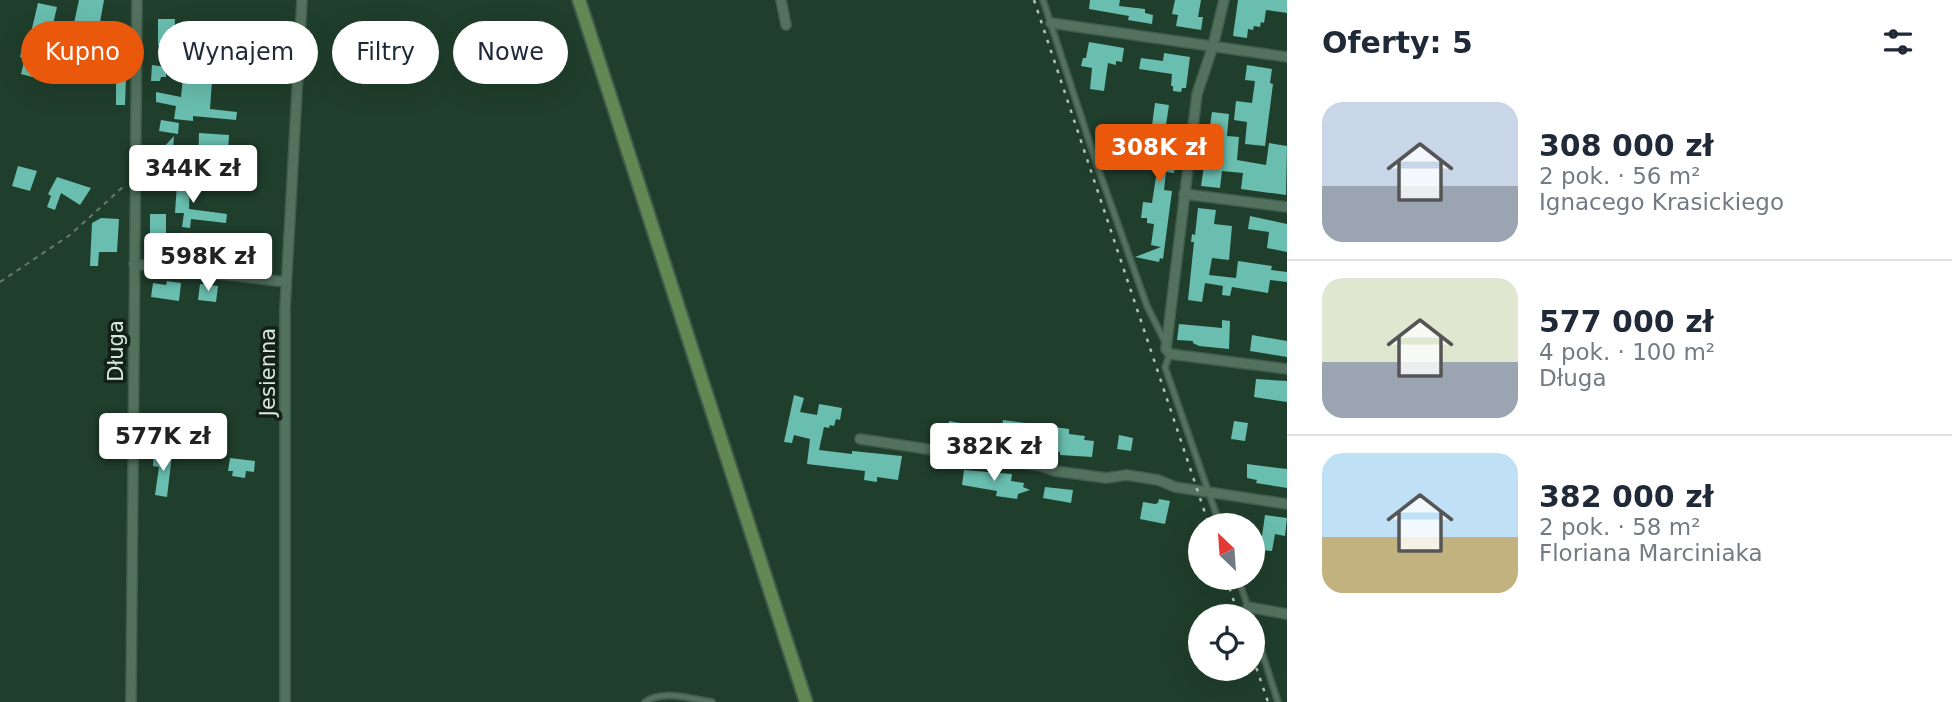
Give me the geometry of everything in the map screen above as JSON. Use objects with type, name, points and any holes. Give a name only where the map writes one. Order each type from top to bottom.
[{"type":"main road","points":[[579,0],[806,702]]},
{"type":"street","name":"Długa","points":[[131,702],[137,0]]},
{"type":"street","name":"Jesienna","points":[[285,702],[286,282],[302,0]]},
{"type":"street","points":[[781,0],[786,25]]},
{"type":"street","points":[[1224,0],[1213,46],[1197,94],[1166,349],[1170,354],[1287,369]]},
{"type":"street","points":[[1051,23],[1287,57]]},
{"type":"street","points":[[1184,194],[1287,207]]},
{"type":"street","points":[[134,264],[286,282]]},
{"type":"street","points":[[860,439],[1106,478],[1127,475],[1158,480],[1175,487],[1287,504]]},
{"type":"street","points":[[1265,612],[1287,614]]},
{"type":"lane","points":[[1044,0],[1097,165],[1147,306],[1166,343]]},
{"type":"lane","points":[[1170,354],[1165,367],[1216,513]]},
{"type":"lane","points":[[1265,661],[1278,702]]},
{"type":"lane","points":[[645,702],[654,696],[663,695],[712,702]]},
{"type":"path","points":[[0,282],[70,235],[127,184],[135,182]]},
{"type":"building","points":[[79,0],[104,0],[100,21],[74,21]]},
{"type":"building","points":[[1090,0],[1120,0],[1119,6],[1145,9],[1145,13],[1153,15],[1152,24],[1128,20],[1129,16],[1089,9]]},
{"type":"building","points":[[1175,0],[1201,0],[1198,17],[1203,17],[1201,30],[1176,26],[1178,15],[1172,14]]},
{"type":"building","points":[[1238,0],[1287,0],[1287,13],[1266,10],[1264,23],[1261,22],[1260,27],[1254,26],[1253,30],[1248,29],[1247,38],[1233,36]]},
{"type":"building","points":[[38,3],[57,7],[54,21],[34,21]]},
{"type":"building","points":[[158,19],[175,19],[175,21]]},
{"type":"building","points":[[1089,42],[1124,48],[1122,62],[1116,61],[1116,65],[1108,63],[1104,91],[1090,89],[1092,68],[1081,66],[1083,58],[1086,58]]},
{"type":"building","points":[[1164,53],[1190,57],[1186,88],[1182,88],[1181,92],[1173,91],[1172,74],[1139,69],[1141,58],[1163,61]]},
{"type":"building","points":[[152,65],[158,66],[158,81],[151,81]]},
{"type":"building","points":[[1247,65],[1272,69],[1270,83],[1273,84],[1265,146],[1245,144],[1247,122],[1234,120],[1236,101],[1252,103],[1255,81],[1245,80]]},
{"type":"building","points":[[116,84],[126,84],[125,105],[116,105]]},
{"type":"building","points":[[182,84],[212,84],[210,109],[237,112],[236,120],[193,116],[193,121],[174,119],[176,106],[156,102],[156,92],[181,97]]},
{"type":"building","points":[[1155,103],[1169,105],[1163,145],[1171,146],[1169,157],[1176,158],[1174,173],[1166,172],[1164,190],[1172,191],[1163,259],[1160,258],[1159,262],[1135,257],[1161,247],[1151,245],[1154,224],[1147,223],[1147,218],[1141,218],[1143,202],[1152,203],[1156,177],[1158,156],[1147,155],[1148,149],[1144,148],[1146,132],[1151,133]]},
{"type":"building","points":[[1212,112],[1229,114],[1227,136],[1239,137],[1237,160],[1266,165],[1269,143],[1287,146],[1286,195],[1241,189],[1243,173],[1222,171],[1220,188],[1201,186]]},
{"type":"building","points":[[161,120],[179,123],[178,134],[159,131]]},
{"type":"building","points":[[199,133],[229,135],[227,168],[198,166]]},
{"type":"building","points":[[174,136],[172,162],[167,167],[164,163],[158,163],[158,148],[163,148]]},
{"type":"building","points":[[18,166],[37,171],[30,191],[12,186]]},
{"type":"building","points":[[181,174],[194,175],[194,185],[190,185],[189,209],[227,214],[226,223],[191,219],[190,228],[182,227],[184,213],[175,213],[177,184],[180,184]]},
{"type":"building","points":[[57,177],[91,188],[80,205],[61,193],[55,210],[47,207],[51,196],[48,194]]},
{"type":"building","points":[[1198,208],[1216,210],[1214,224],[1232,226],[1229,260],[1212,258],[1209,275],[1236,278],[1238,261],[1272,266],[1271,270],[1287,272],[1287,282],[1270,280],[1268,293],[1232,287],[1230,296],[1222,295],[1223,286],[1205,283],[1202,302],[1188,300],[1194,242],[1191,242],[1192,234],[1195,235]]},
{"type":"building","points":[[150,214],[166,214],[166,248],[150,248]]},
{"type":"building","points":[[1250,216],[1287,224],[1287,252],[1267,248],[1269,232],[1248,229]]},
{"type":"building","points":[[101,218],[119,219],[117,252],[99,252],[98,266],[90,266],[92,223]]},
{"type":"building","points":[[167,281],[181,283],[179,301],[151,297],[153,283],[166,285]]},
{"type":"building","points":[[200,284],[218,286],[216,302],[198,300]]},
{"type":"building","points":[[1222,320],[1230,321],[1229,349],[1199,346],[1193,341],[1177,340],[1179,324],[1222,328]]},
{"type":"building","points":[[1252,335],[1287,341],[1287,357],[1250,351]]},
{"type":"building","points":[[1256,379],[1287,381],[1287,402],[1254,397]]},
{"type":"building","points":[[794,395],[804,398],[800,412],[817,415],[819,404],[842,408],[840,420],[836,419],[834,426],[824,427],[819,450],[902,456],[898,480],[877,477],[877,482],[864,480],[865,471],[807,464],[810,439],[794,435],[792,443],[784,442]]},
{"type":"building","points":[[1003,420],[1069,429],[1069,434],[1085,436],[1084,440],[1094,441],[1092,457],[1060,455],[1060,452],[1014,445],[1015,435],[1001,433]]},
{"type":"building","points":[[949,421],[971,425],[969,439],[947,437]]},
{"type":"building","points":[[1234,421],[1248,423],[1245,441],[1231,439]]},
{"type":"building","points":[[1119,435],[1133,438],[1131,451],[1117,449]]},
{"type":"building","points":[[154,452],[172,455],[167,497],[155,495],[159,467],[153,466]]},
{"type":"building","points":[[230,458],[255,461],[254,472],[246,471],[245,478],[232,476],[233,471],[228,471]]},
{"type":"building","points":[[1247,464],[1287,469],[1287,488],[1256,483],[1257,480],[1247,478]]},
{"type":"building","points":[[964,470],[1012,474],[1011,481],[1024,483],[1023,487],[1030,490],[1018,494],[1017,499],[996,496],[997,491],[962,485]]},
{"type":"building","points":[[1045,487],[1073,490],[1071,503],[1043,498]]},
{"type":"building","points":[[1159,499],[1170,501],[1165,524],[1140,519],[1143,502],[1155,504]]},
{"type":"building","points":[[1265,515],[1287,518],[1285,536],[1275,534],[1272,551],[1265,550]]},
{"type":"railway","points":[[1034,0],[1205,513]]},
{"type":"railway","points":[[1230,590],[1235,604]]},
{"type":"railway","points":[[1261,681],[1268,702]]}]
